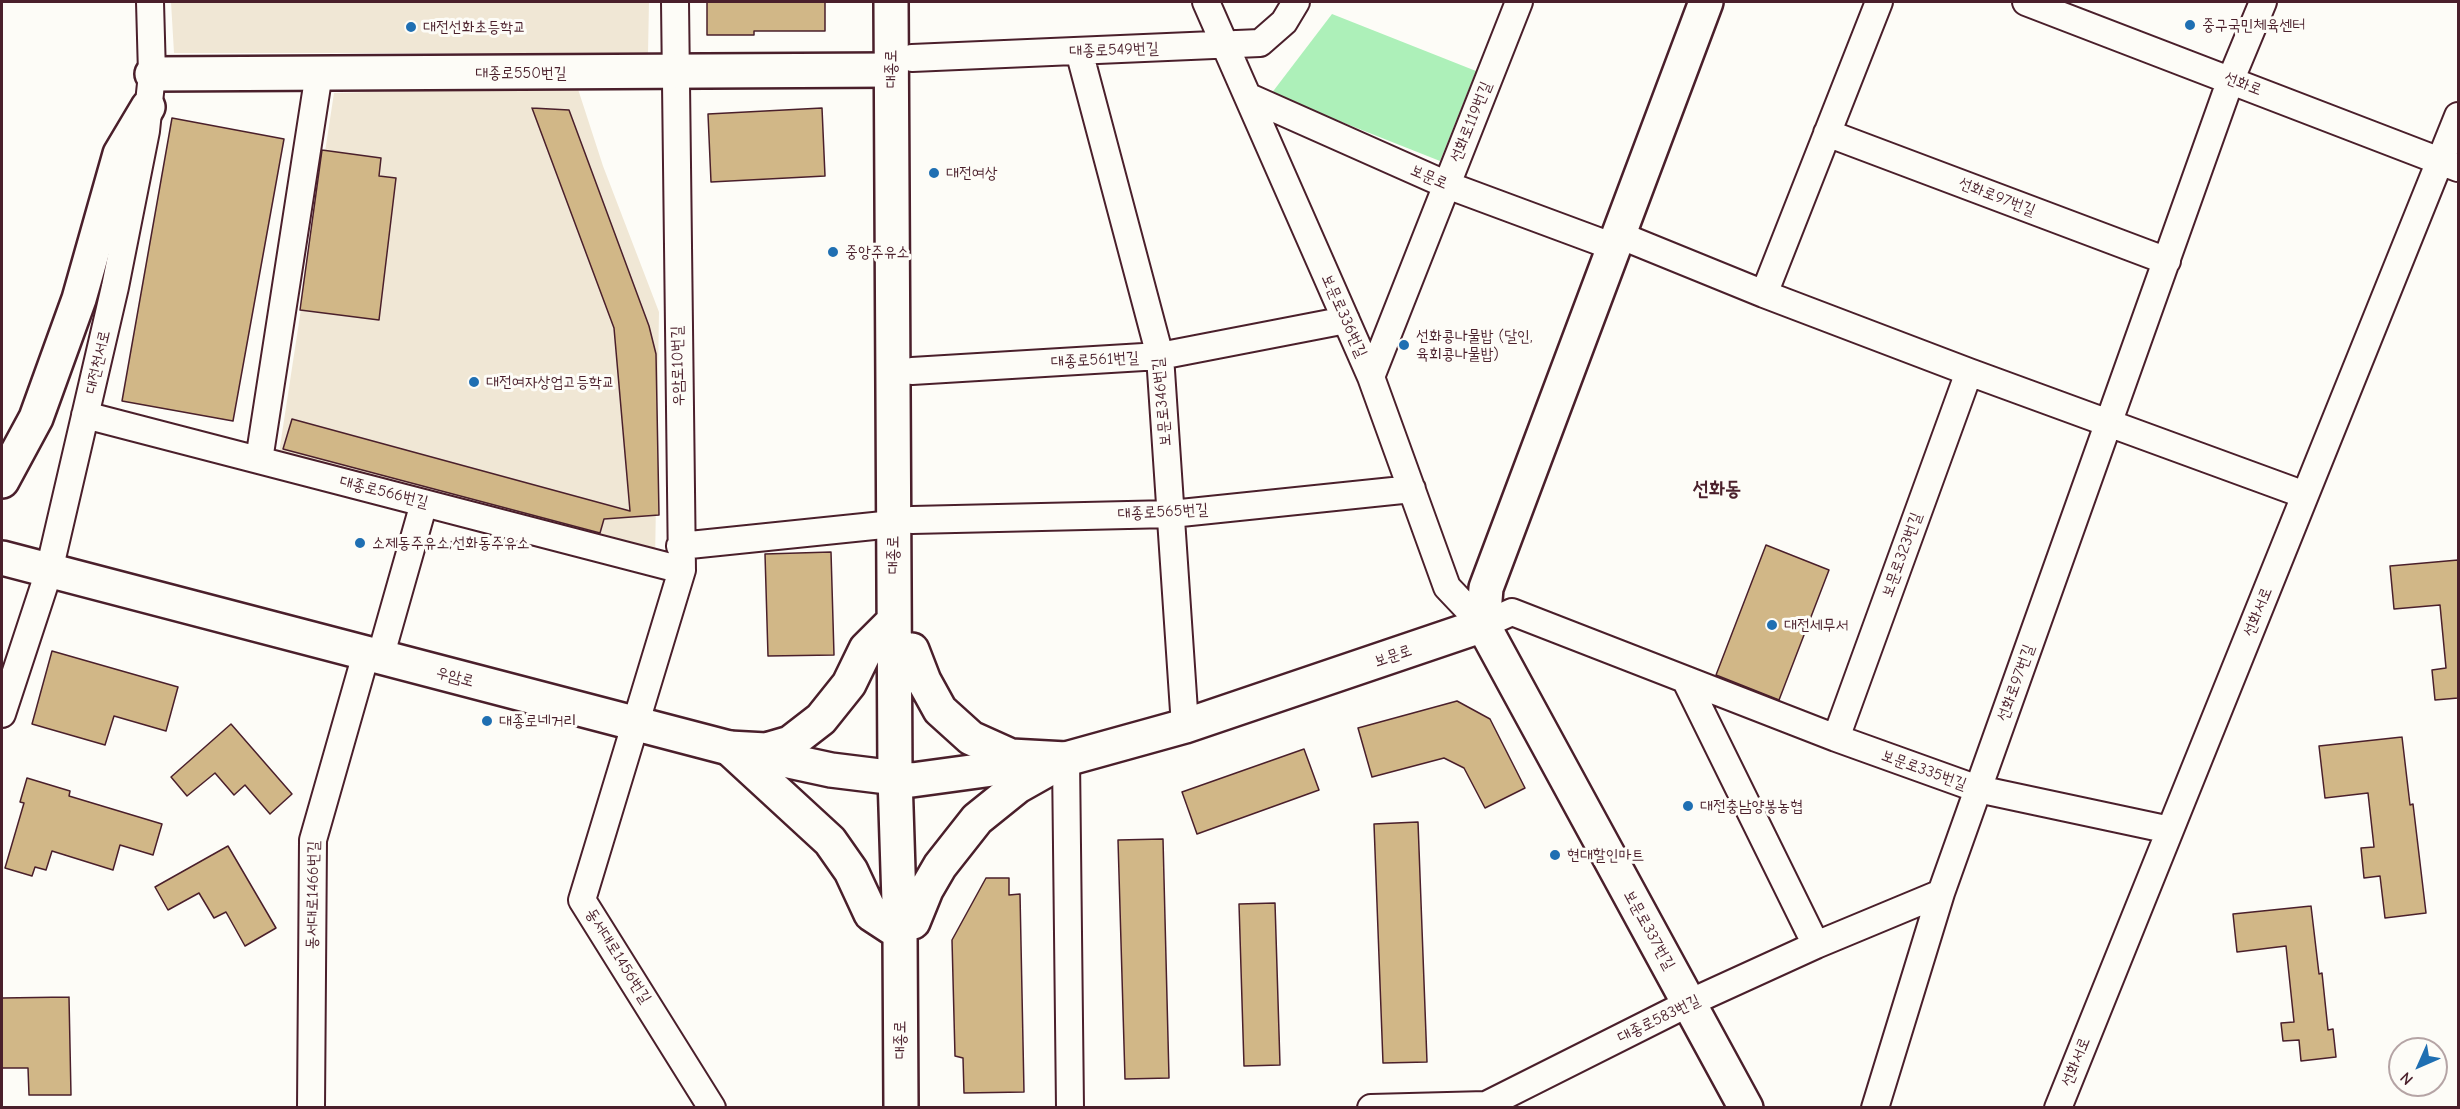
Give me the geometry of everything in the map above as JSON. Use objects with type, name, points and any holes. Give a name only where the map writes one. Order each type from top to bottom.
[{"type":"main road","name":"대종로","points":[[891,2],[902,64],[912,371],[903,522],[894,621],[903,778],[915,1107]]},
{"type":"main road","name":"대종로","points":[[903,778],[912,650],[903,522],[902,64],[912,2]]},
{"type":"main road","points":[[1483,626],[1486,588],[1706,2]]},
{"type":"main road","name":"대종로550번길","points":[[152,74],[675,73],[902,64]]},
{"type":"main road","points":[[2,481],[36,418],[79,299],[120,154],[148,107]]},
{"type":"main road","name":"우암로","points":[[23,564],[729,748],[831,770],[903,778]]},
{"type":"main road","points":[[729,748],[766,750],[790,743],[821,719],[849,684],[866,649],[894,621]]},
{"type":"main road","name":"보문로","points":[[903,778],[1066,759],[1185,726],[1483,626]]},
{"type":"main road","name":"보문로337번길","points":[[1483,626],[1746,1107]]},
{"type":"main road","points":[[912,650],[924,681],[940,710],[971,738],[1011,756],[1066,759]]},
{"type":"main road","points":[[729,748],[830,841],[851,871],[871,914],[907,927],[940,866],[977,819],[1018,786],[1066,759]]},
{"type":"main road","name":"대종로","points":[[901,1107],[907,927]]},
{"type":"street","name":"대전천서로","points":[[2,714],[23,564],[85,415],[116,287],[152,74],[150,2]]},
{"type":"street","name":"우암로10번길","points":[[636,724],[681,558],[675,2]]},
{"type":"street","name":"보문로336번길","points":[[1206,2],[1371,377],[1447,587],[1483,626]]},
{"type":"street","name":"대종로549번길","points":[[902,64],[1079,51],[1260,43],[1284,22],[1296,2]]},
{"type":"street","name":"선화로119번길","points":[[1371,377],[1519,2]]},
{"type":"street","points":[[1764,294],[1879,2]]},
{"type":"street","name":"선화로","points":[[2026,2],[2450,164]]},
{"type":"street","name":"선화로97번길","points":[[1875,1107],[1941,893],[2231,80],[2263,2]]},
{"type":"street","name":"보문로346번길","points":[[1079,51],[1160,357],[1185,726]]},
{"type":"street","points":[[259,460],[318,74]]},
{"type":"street","name":"보문로","points":[[1248,97],[1447,185],[1616,241]]},
{"type":"street","name":"선화서로","points":[[2058,1107],[2305,495],[2450,164],[2458,116]]},
{"type":"street","name":"선화로97번길","points":[[1827,133],[2167,261]]},
{"type":"street","points":[[1616,241],[2305,495]]},
{"type":"street","name":"대종로561번길","points":[[912,371],[1160,357],[1346,320]]},
{"type":"street","name":"보문로323번길","points":[[1836,738],[1969,372]]},
{"type":"street","name":"대종로566번길","points":[[85,415],[424,503],[681,558],[903,522]]},
{"type":"street","name":"대종로565번길","points":[[903,522],[1171,514],[1412,489]]},
{"type":"street","name":"동서대로1466번길","points":[[311,1107],[312,840],[424,503]]},
{"type":"street","name":"보문로335번길","points":[[1483,626],[1512,612],[1836,738],[1978,789],[2170,830]]},
{"type":"street","points":[[1686,681],[1816,945]]},
{"type":"street","name":"동서대로1456번길","points":[[636,724],[582,900],[712,1107]]},
{"type":"street","points":[[1066,759],[1070,1107]]},
{"type":"street","name":"대종로583번길","points":[[1371,1107],[1486,1106],[1689,1003],[1816,945],[1941,893]]},
{"type":"shaded area","name":"대전선화초등학교","points":[[171,2],[649,2],[648,53],[174,53]]},
{"type":"shaded area","name":"대전여자상업고등학교","points":[[577,86],[603,166],[659,312],[655,563],[279,453],[334,93]]},
{"type":"green space","points":[[1332,14],[1476,71],[1440,161],[1271,94]]},
{"type":"building","points":[[707,2],[825,2],[825,31],[754,31],[754,35],[707,35]]},
{"type":"building","points":[[532,108],[569,110],[649,326],[656,354],[659,515],[604,519],[600,533],[283,449],[292,419],[630,511],[614,328]]},
{"type":"building","points":[[822,108],[825,176],[711,182],[708,114]]},
{"type":"building","points":[[172,118],[284,139],[233,421],[122,401]]},
{"type":"building","points":[[322,150],[381,158],[379,176],[396,178],[379,320],[300,310]]},
{"type":"building","name":"대전세무서","points":[[1766,545],[1829,570],[1779,700],[1716,675]]},
{"type":"building","points":[[831,552],[834,655],[768,656],[765,554]]},
{"type":"building","points":[[2458,560],[2458,698],[2435,700],[2432,670],[2446,668],[2440,605],[2394,609],[2390,566]]},
{"type":"building","points":[[52,651],[178,687],[166,731],[114,716],[105,745],[32,724]]},
{"type":"building","points":[[1457,701],[1490,719],[1525,788],[1485,808],[1464,768],[1444,758],[1372,777],[1358,728]]},
{"type":"building","points":[[231,724],[292,794],[270,814],[245,785],[234,795],[215,773],[187,796],[171,777]]},
{"type":"building","points":[[2402,737],[2410,805],[2413,804],[2426,913],[2385,918],[2380,876],[2364,878],[2361,848],[2374,847],[2368,793],[2325,798],[2319,746]]},
{"type":"building","points":[[1304,749],[1319,790],[1197,834],[1182,792]]},
{"type":"building","points":[[27,778],[70,791],[69,796],[162,824],[153,855],[120,845],[113,870],[52,851],[46,870],[35,867],[32,876],[5,868],[24,803],[20,802]]},
{"type":"building","points":[[1418,822],[1427,1062],[1383,1063],[1374,824]]},
{"type":"building","points":[[1163,839],[1169,1078],[1125,1079],[1118,840]]},
{"type":"building","points":[[228,846],[276,928],[245,946],[226,912],[214,918],[199,893],[168,910],[155,887]]},
{"type":"building","points":[[986,878],[1009,878],[1009,895],[1020,894],[1024,1092],[964,1093],[963,1058],[955,1056],[952,940]]},
{"type":"building","points":[[1275,903],[1280,1065],[1244,1066],[1239,904]]},
{"type":"building","points":[[2311,906],[2328,1030],[2333,1029],[2336,1057],[2301,1061],[2299,1040],[2283,1041],[2281,1023],[2294,1022],[2286,946],[2237,952],[2233,914]]},
{"type":"building","points":[[69,997],[71,1095],[29,1095],[28,1068],[2,1068],[2,998]]},
{"type":"place","name":"중구국민체육센터","points":[[2190,25]]},
{"type":"place","name":"대전선화초등학교","points":[[411,27]]},
{"type":"place","name":"대전여상","points":[[934,173]]},
{"type":"place","name":"중앙주유소","points":[[833,252]]},
{"type":"place","name":"선화콩나물밥 (달인, 육회콩나물밥)","points":[[1404,345]]},
{"type":"place","name":"대전여자상업고등학교","points":[[474,382]]},
{"type":"place","name":"소제동주유소;선화동주유소","points":[[360,543]]},
{"type":"place","name":"대전세무서","points":[[1772,625]]},
{"type":"place","name":"대종로네거리","points":[[487,721]]},
{"type":"place","name":"대전충남양봉농협","points":[[1688,806]]},
{"type":"place","name":"현대할인마트","points":[[1555,855]]},
{"type":"district","name":"선화동","points":[[1717,489]]}]
